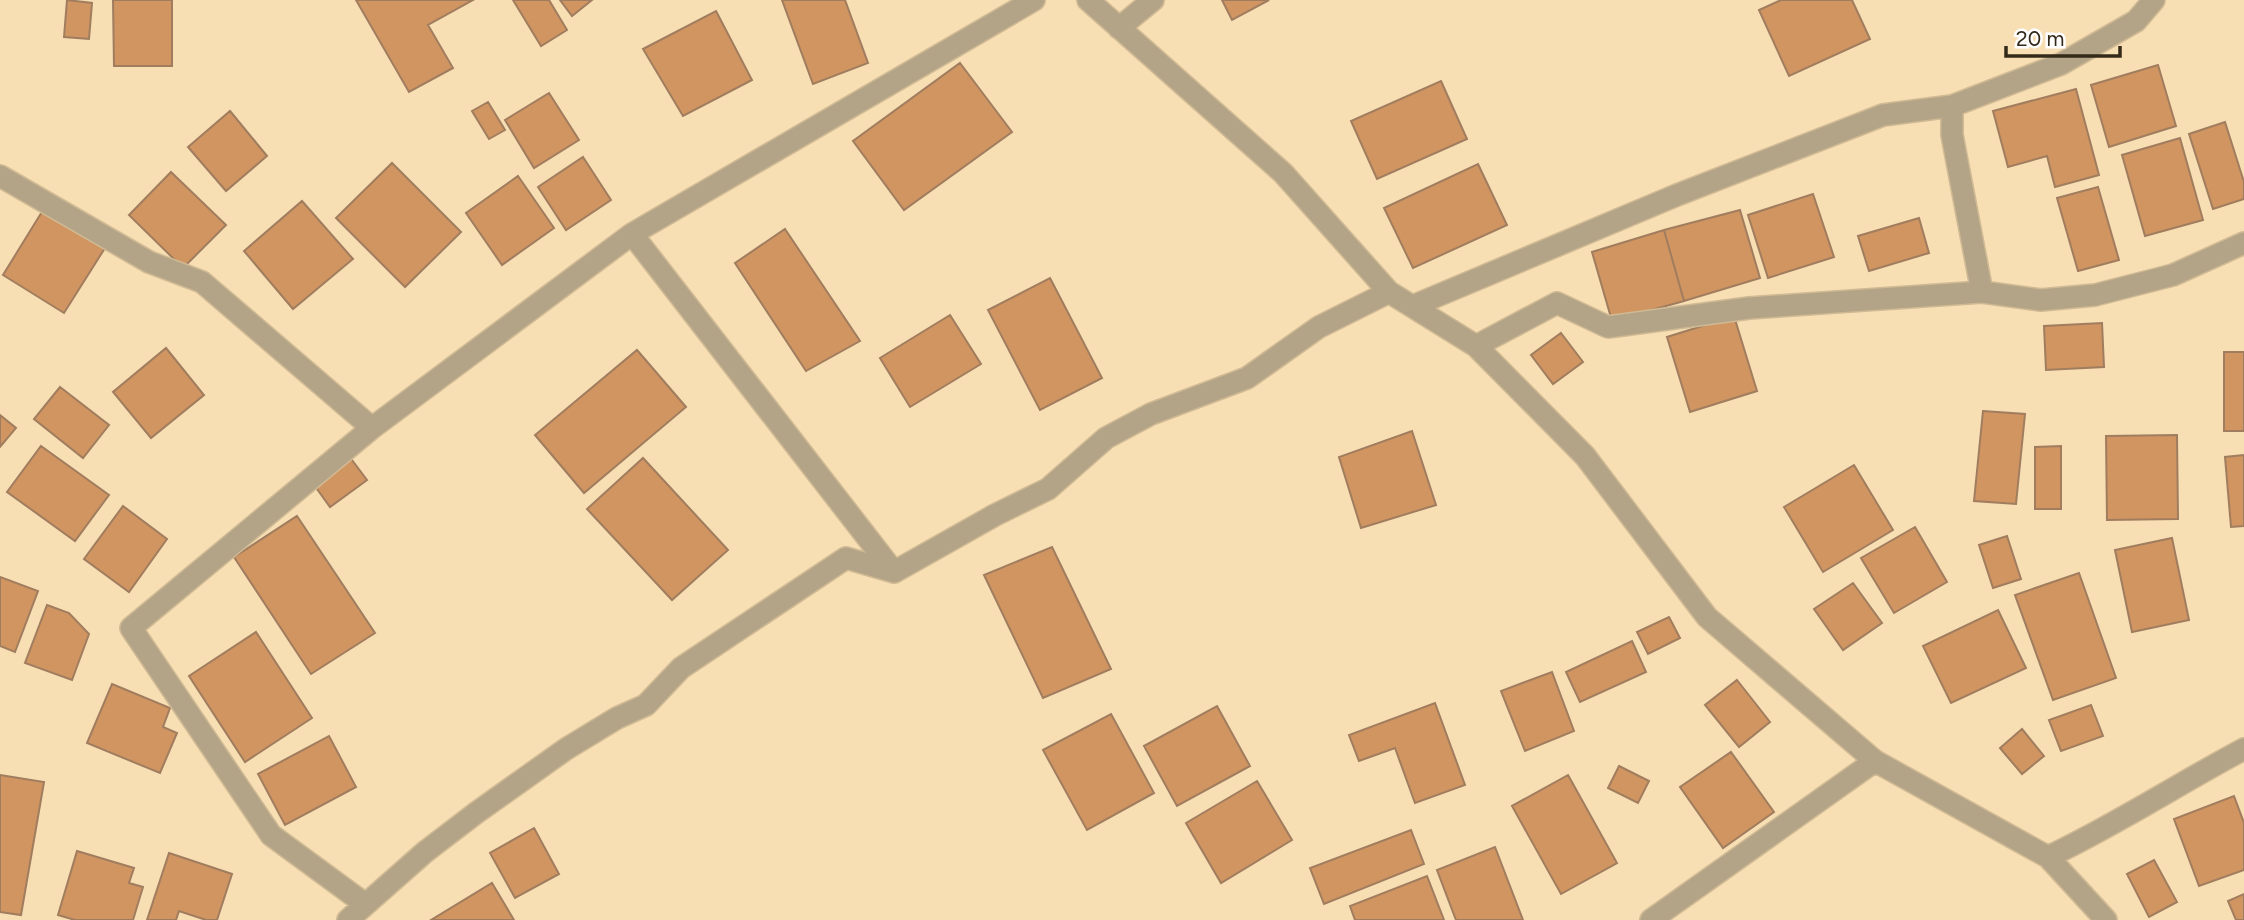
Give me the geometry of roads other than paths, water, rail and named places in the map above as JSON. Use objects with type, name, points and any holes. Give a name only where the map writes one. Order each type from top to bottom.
[{"type":"street","points":[[365,904],[271,835],[131,628],[372,428],[632,234],[1034,0]]},
{"type":"street","points":[[1087,0],[1283,173],[1389,292],[1476,346],[1586,456],[1707,617],[1875,761],[2048,857],[2106,920]]},
{"type":"street","points":[[1119,28],[1153,0]]},
{"type":"street","points":[[1413,306],[1677,195],[1883,115],[1952,106],[2061,64],[2136,21],[2154,0]]},
{"type":"street","points":[[1952,106],[1952,135],[1982,292]]},
{"type":"street","points":[[0,177],[149,262],[202,282],[372,428]]},
{"type":"street","points":[[632,234],[894,572]]},
{"type":"street","points":[[1476,346],[1557,303],[1608,327],[1749,308],[1982,292],[2041,300],[2095,295],[2173,275],[2244,243]]},
{"type":"street","points":[[348,920],[425,852],[476,813],[566,749],[617,718],[646,705],[681,668],[846,558],[894,572],[995,515],[1048,489],[1105,438],[1151,414],[1247,378],[1319,327],[1389,292]]},
{"type":"street","points":[[2048,857],[2092,836],[2244,749]]},
{"type":"street","points":[[1651,920],[1875,761]]}]
